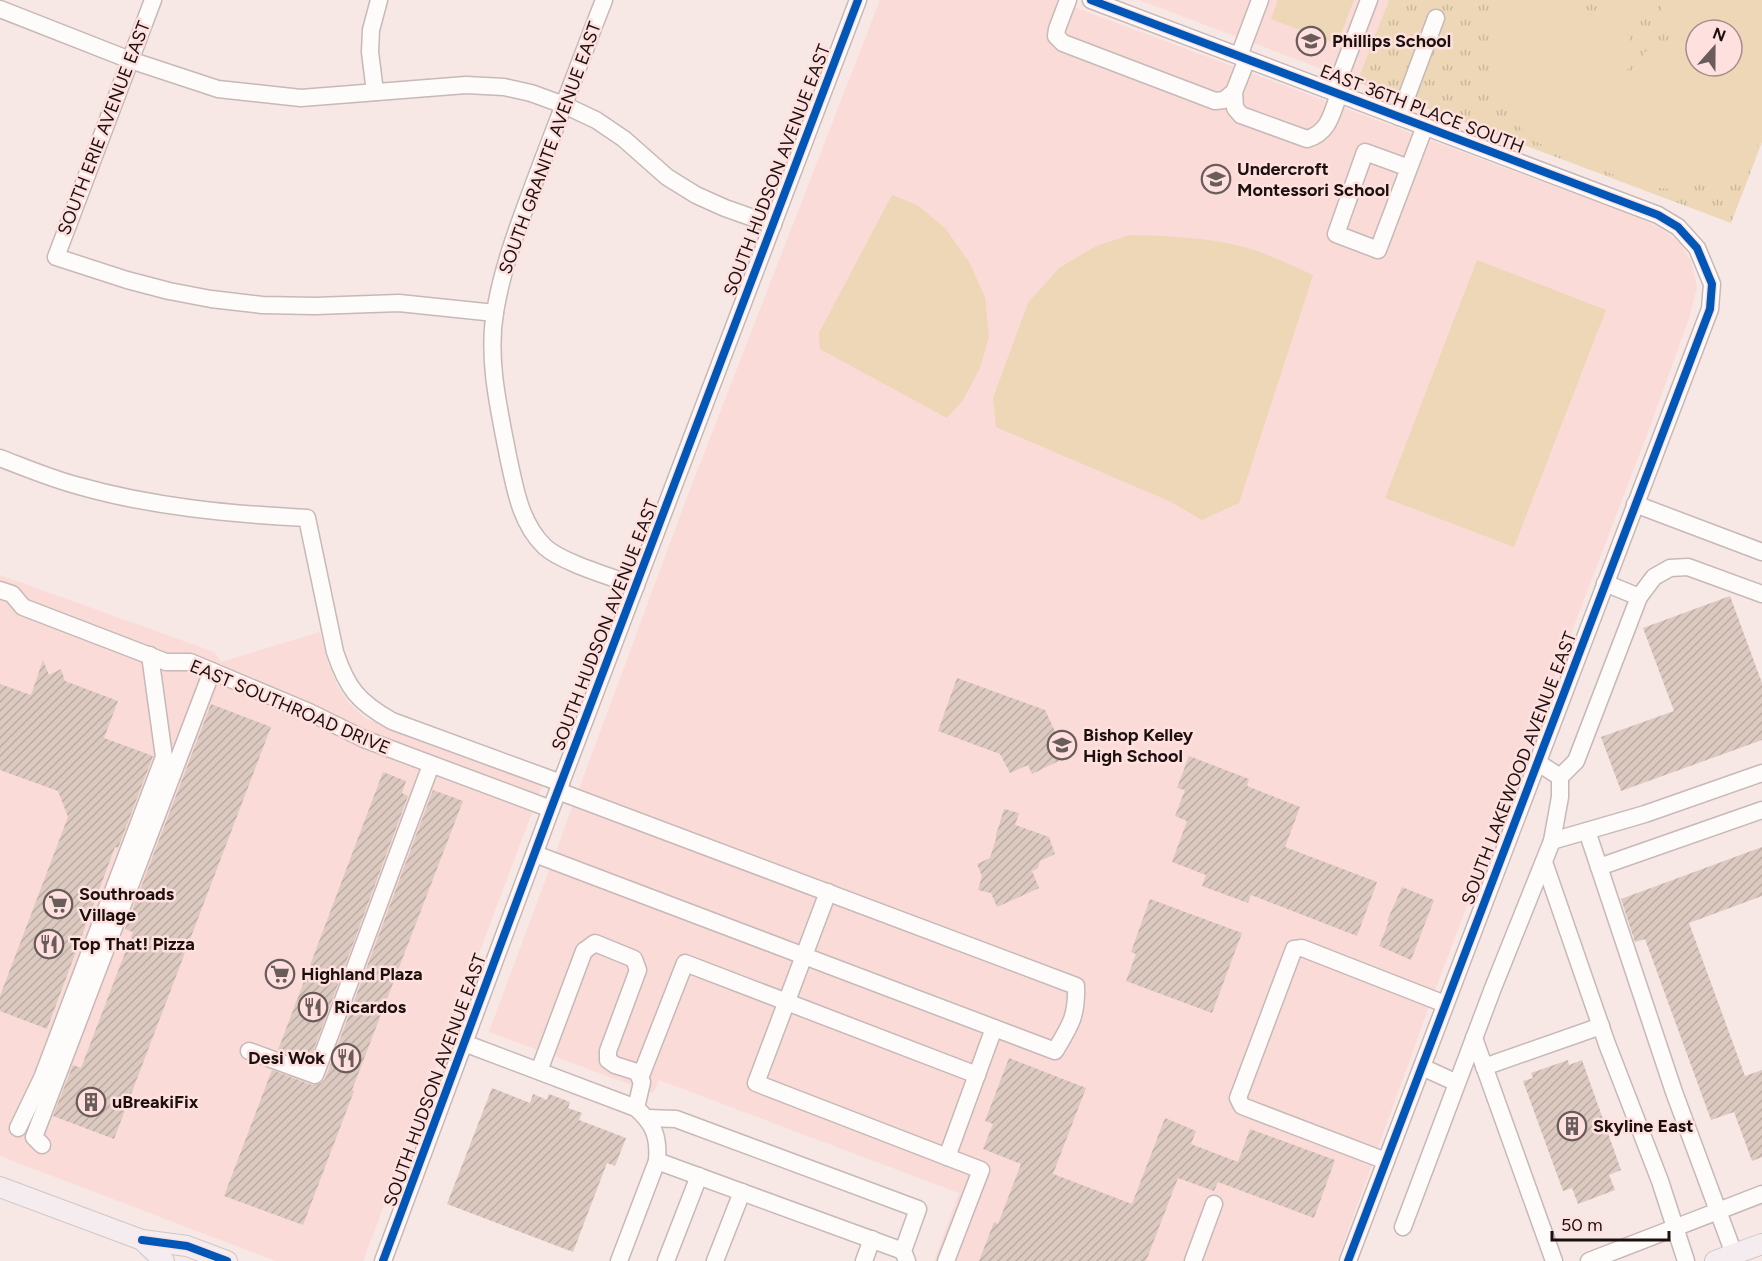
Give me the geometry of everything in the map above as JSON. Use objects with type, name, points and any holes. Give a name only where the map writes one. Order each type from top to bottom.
[{"type":"main road","points":[[0,1187],[142,1240],[187,1246],[226,1261]]},
{"type":"main road","points":[[142,1240],[164,1261]]},
{"type":"main road","points":[[1715,1261],[1762,1244]]},
{"type":"street","name":"SOUTH ERIE AVENUE EAST","points":[[153,0],[56,257],[127,280],[211,299],[272,305],[315,306],[399,303],[495,314]]},
{"type":"street","points":[[375,92],[370,52],[371,30],[379,0]]},
{"type":"street","name":"SOUTH GRANITE AVENUE EAST","points":[[604,0],[513,239],[495,314],[494,377],[516,494],[534,534],[546,548],[562,558],[636,586]]},
{"type":"street","name":"SOUTH HUDSON AVENUE EAST","points":[[384,1261],[551,809],[858,0]]},
{"type":"street","points":[[1068,0],[1056,28],[1056,36],[1063,43],[1215,101],[1224,100],[1234,92]]},
{"type":"street","name":"EAST 36TH PLACE SOUTH","points":[[1091,0],[1658,215],[1678,226],[1697,248],[1712,284]]},
{"type":"street","points":[[1260,0],[1234,92],[1235,108],[1241,115],[1307,139],[1320,134],[1325,129],[1369,0]]},
{"type":"street","points":[[0,9],[130,60],[191,81],[228,90],[301,98],[466,85],[504,87],[531,93],[596,120],[615,132],[667,177],[696,195],[724,208],[773,225]]},
{"type":"street","points":[[1399,117],[1436,18]]},
{"type":"street","points":[[1409,168],[1365,152],[1336,234],[1378,250],[1425,126]]},
{"type":"street","name":"SOUTH LAKEWOOD AVENUE EAST","points":[[1348,1261],[1710,309],[1712,284]]},
{"type":"street","points":[[0,459],[78,486],[182,508],[243,515],[307,518],[335,652],[342,673],[354,692],[370,708],[392,721],[828,892],[1076,986],[1073,1018],[1055,1051],[535,854]]},
{"type":"street","points":[[1635,504],[1762,552]]},
{"type":"street","points":[[1403,1227],[1474,1038],[1552,841],[1560,797],[1560,777],[1576,761],[1639,597],[1654,577],[1670,568],[1688,567],[1762,594]]},
{"type":"street","points":[[1605,583],[1639,597]]},
{"type":"street","name":"EAST SOUTHROAD DRIVE","points":[[0,590],[12,594],[23,607],[166,662],[190,662],[309,712],[364,739],[551,809]]},
{"type":"street","points":[[18,1128],[42,1078],[164,757],[150,655]]},
{"type":"street","points":[[42,1145],[34,1137],[212,671]]},
{"type":"street","points":[[1537,762],[1560,777]]},
{"type":"street","points":[[249,1052],[315,1075],[431,765]]},
{"type":"street","points":[[1552,841],[1645,814],[1762,772]]},
{"type":"street","points":[[1599,867],[1762,810]]},
{"type":"street","points":[[1587,831],[1674,1092],[1734,1254]]},
{"type":"street","points":[[1544,862],[1601,1026],[1660,1181],[1686,1261]]},
{"type":"street","points":[[828,892],[756,1083],[981,1170],[946,1261]]},
{"type":"street","points":[[538,1071],[584,951],[595,943],[634,959],[638,970],[608,1051],[608,1060],[615,1065],[637,1072],[642,1082],[641,1113],[654,1131],[658,1148],[657,1161],[619,1261]]},
{"type":"street","points":[[1386,1161],[1242,1106],[1238,1098],[1290,959],[1294,949],[1302,948],[1445,1004]]},
{"type":"street","points":[[640,1078],[685,963],[977,1075]]},
{"type":"street","points":[[1484,1067],[1601,1026]]},
{"type":"street","points":[[947,1156],[994,1028]]},
{"type":"street","points":[[1474,1038],[1554,1261]]},
{"type":"street","points":[[464,1043],[641,1113],[676,1119],[918,1209],[905,1256],[872,1239],[657,1161]]},
{"type":"street","points":[[1422,1067],[1457,1083]]},
{"type":"street","points":[[666,1261],[699,1176]]},
{"type":"street","points":[[716,1261],[742,1192]]},
{"type":"street","points":[[1589,1261],[1762,1194]]},
{"type":"street","points":[[1193,1261],[1214,1204]]},
{"type":"street","points":[[864,1261],[872,1239]]},
{"type":"shaded area","name":"Bishop Kelley High School","points":[[880,0],[1055,0],[1641,219],[1660,228],[1681,244],[1691,261],[1697,287],[1689,318],[1651,424],[1435,990],[1337,1261],[934,1261],[959,1193],[659,1080],[653,1093],[489,1032],[686,500]]},
{"type":"shaded area","name":"Phillips School","points":[[1139,0],[1389,0],[1357,82]]},
{"type":"shaded area","name":"Highland Plaza","points":[[0,575],[214,652],[221,662],[320,632],[328,664],[338,687],[349,703],[365,718],[542,786],[363,1261],[276,1261],[0,1156]]},
{"type":"green space","points":[[1278,0],[1354,0],[1337,44],[1271,19]]},
{"type":"green space","points":[[1389,0],[1762,0],[1762,142],[1731,223],[1357,82]]},
{"type":"green space","points":[[1502,0],[1565,0],[1588,10],[1587,13],[1608,21],[1609,18],[1625,25],[1634,52],[1623,81],[1634,84],[1645,52],[1669,42],[1684,48],[1684,78],[1744,78],[1744,18],[1684,18],[1684,39],[1675,36],[1661,8],[1664,0],[1762,0],[1762,139],[1740,163],[1714,180],[1685,188],[1669,189],[1630,181],[1544,146],[1529,136],[1515,121],[1495,85],[1490,58],[1497,15]]},
{"type":"green space","points":[[1588,0],[1655,0],[1653,6],[1629,17]]},
{"type":"green space","points":[[892,195],[917,205],[945,228],[969,262],[985,297],[989,337],[980,368],[963,400],[947,418],[820,349],[819,333]]},
{"type":"green space","points":[[1130,235],[1170,236],[1223,242],[1266,254],[1313,275],[1239,503],[1202,520],[1169,501],[996,427],[993,398],[1028,303],[1059,268],[1096,246]]},
{"type":"green space","points":[[1477,260],[1606,310],[1514,547],[1385,498]]},
{"type":"building","points":[[1730,596],[1762,683],[1762,740],[1621,791],[1601,737],[1674,711],[1643,628]]},
{"type":"building","points":[[43,660],[49,675],[61,669],[65,681],[118,701],[104,738],[153,756],[118,848],[115,847],[47,1029],[0,1011],[0,996],[68,817],[58,791],[0,770],[0,684],[31,695]]},
{"type":"building","points":[[957,678],[1045,710],[1067,757],[1032,774],[1028,765],[1010,773],[1000,754],[938,731]]},
{"type":"building","points":[[211,704],[271,727],[114,1139],[53,1116],[73,1065],[81,1068],[133,932],[125,929]]},
{"type":"building","points":[[1189,756],[1249,779],[1247,786],[1300,807],[1285,847],[1377,882],[1357,936],[1251,895],[1248,903],[1202,886],[1206,875],[1172,862],[1187,821],[1175,816],[1185,790],[1177,788]]},
{"type":"building","points":[[383,772],[406,781],[402,793],[408,796],[309,1062],[278,1050]]},
{"type":"building","points":[[433,790],[463,801],[352,1090],[354,1091],[303,1225],[224,1196],[272,1070],[312,1085],[321,1083],[325,1079]]},
{"type":"building","points":[[1004,809],[1019,813],[1015,825],[1049,837],[1055,854],[1040,861],[1038,868],[1032,871],[1039,888],[997,907],[991,893],[978,890],[982,876],[977,864],[990,858]]},
{"type":"building","points":[[1762,847],[1762,896],[1689,923],[1745,1076],[1762,1070],[1762,1157],[1752,1161],[1734,1112],[1711,1120],[1645,939],[1635,942],[1621,899]]},
{"type":"building","points":[[1402,887],[1434,900],[1411,960],[1379,946]]},
{"type":"building","points":[[1150,899],[1242,933],[1212,1013],[1126,981],[1136,954],[1131,952]]},
{"type":"building","points":[[1009,1058],[1086,1088],[1053,1174],[1132,1204],[1165,1118],[1196,1131],[1191,1144],[1238,1162],[1250,1129],[1335,1160],[1314,1218],[1218,1182],[1214,1191],[1178,1178],[1146,1261],[979,1261],[994,1222],[998,1224],[1021,1164],[983,1149],[993,1124],[985,1121]]},
{"type":"building","name":"Skyline East","points":[[1568,1060],[1569,1065],[1582,1060],[1621,1170],[1609,1175],[1615,1190],[1578,1204],[1572,1188],[1563,1191],[1523,1081],[1533,1078],[1531,1073]]},
{"type":"building","points":[[492,1088],[530,1103],[533,1094],[547,1100],[549,1094],[570,1102],[568,1108],[582,1113],[579,1120],[626,1138],[615,1166],[607,1163],[573,1252],[447,1204]]},
{"type":"cycle path","points":[[383,1261],[551,809],[858,0]]},
{"type":"cycle path","points":[[1091,0],[1658,215],[1678,227],[1697,248],[1712,284],[1710,309],[1348,1261]]},
{"type":"cycle path","points":[[142,1240],[187,1246],[227,1261]]},
{"type":"place","name":"Phillips School","points":[[1311,41]]},
{"type":"place","name":"Undercroft Montessori School","points":[[1216,179]]},
{"type":"place","name":"Bishop Kelley High School","points":[[1062,745]]},
{"type":"place","name":"Southroads Village","points":[[58,904]]},
{"type":"place","name":"Top That! Pizza","points":[[49,944]]},
{"type":"place","name":"Highland Plaza","points":[[280,974]]},
{"type":"place","name":"Ricardos","points":[[313,1007]]},
{"type":"place","name":"Desi Wok","points":[[346,1058]]},
{"type":"place","name":"uBreakiFix","points":[[91,1102]]},
{"type":"place","name":"Skyline East","points":[[1572,1126]]}]
